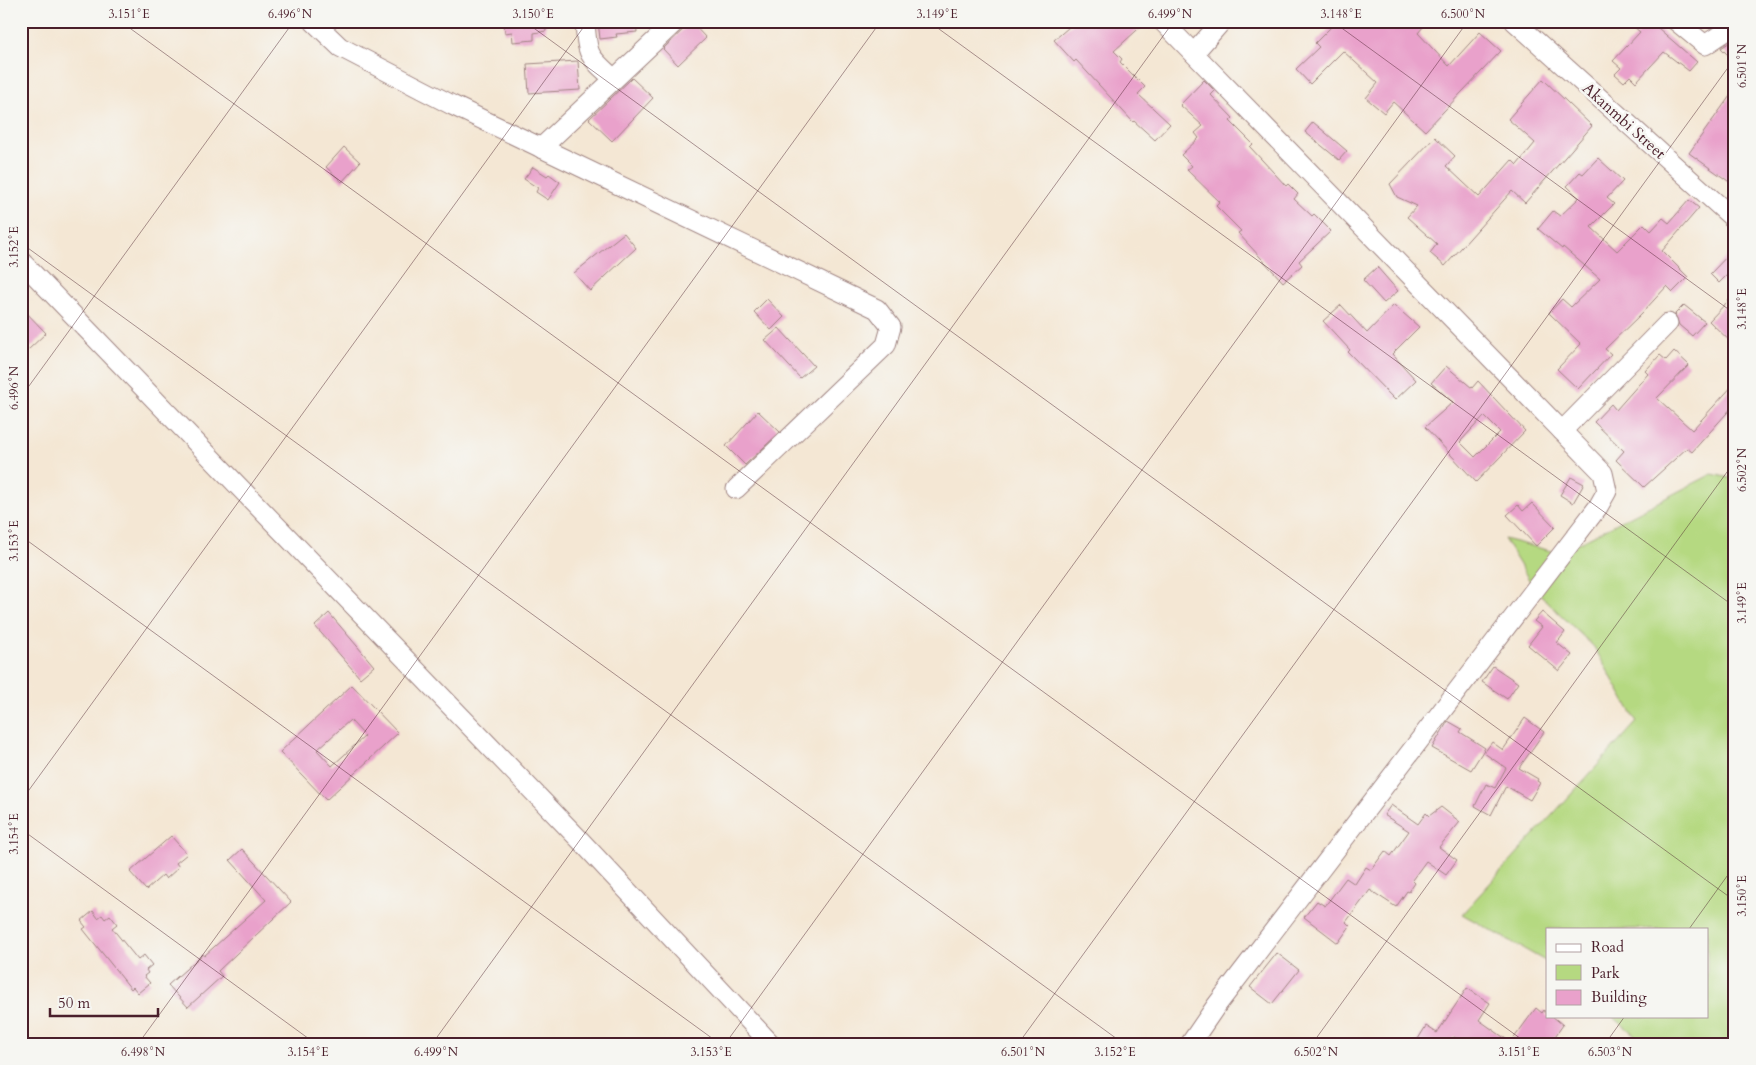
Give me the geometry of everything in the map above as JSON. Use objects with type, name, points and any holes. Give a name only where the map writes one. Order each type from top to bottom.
[{"type":"street","points":[[313,21],[340,47],[452,105],[877,309],[891,327],[886,345],[736,489]]},
{"type":"street","points":[[585,21],[586,48],[594,61],[613,78]]},
{"type":"street","points":[[541,148],[613,78],[676,21]]},
{"type":"street","points":[[1162,21],[1603,473],[1607,491],[1598,507],[1216,1006],[1190,1044]]},
{"type":"street","points":[[1194,53],[1222,21]]},
{"type":"street","name":"Akanmbi Street","points":[[1514,21],[1735,220]]},
{"type":"street","points":[[1676,21],[1705,45],[1735,25]]},
{"type":"street","points":[[21,261],[579,839],[771,1044]]},
{"type":"street","points":[[1562,431],[1668,323]]},
{"type":"green space","points":[[1712,474],[1735,479],[1735,1044],[1632,1044],[1635,1035],[1614,1018],[1708,1018],[1708,928],[1546,928],[1546,961],[1462,914],[1637,722],[1594,647],[1536,591],[1504,539],[1559,553]]},
{"type":"building","points":[[504,21],[546,21],[546,31],[534,33],[534,40],[513,42],[512,32],[505,33]]},
{"type":"building","points":[[598,21],[636,21],[637,32],[616,34],[617,37],[600,39]]},
{"type":"building","points":[[1076,21],[1147,21],[1114,51],[1122,59],[1120,62],[1145,87],[1138,94],[1170,124],[1155,140],[1133,122],[1076,60],[1074,62],[1054,40]]},
{"type":"building","points":[[1325,21],[1428,21],[1418,33],[1449,66],[1480,32],[1501,51],[1425,131],[1393,102],[1384,113],[1366,98],[1378,83],[1343,51],[1310,84],[1296,69],[1319,47],[1315,43],[1331,27]]},
{"type":"building","points":[[1627,21],[1650,21],[1697,62],[1689,71],[1664,52],[1636,82],[1630,76],[1624,82],[1615,74],[1621,68],[1613,61],[1640,32]]},
{"type":"building","points":[[691,22],[706,38],[678,65],[663,49]]},
{"type":"building","points":[[1735,39],[1735,62],[1721,48]]},
{"type":"building","points":[[578,61],[580,90],[529,93],[527,64]]},
{"type":"building","points":[[632,78],[653,98],[612,141],[589,119]]},
{"type":"building","points":[[1543,79],[1592,126],[1525,203],[1512,191],[1445,266],[1430,253],[1437,244],[1407,217],[1417,206],[1397,197],[1390,184],[1435,137],[1455,156],[1446,166],[1479,197],[1512,160],[1517,165],[1535,143],[1508,119]]},
{"type":"building","points":[[1204,80],[1215,91],[1211,95],[1233,118],[1230,121],[1253,144],[1250,147],[1286,186],[1288,184],[1298,194],[1294,199],[1312,216],[1314,214],[1331,231],[1299,261],[1302,265],[1283,282],[1238,233],[1241,231],[1216,206],[1220,202],[1187,170],[1192,166],[1181,155],[1199,138],[1195,133],[1203,126],[1180,105]]},
{"type":"building","points":[[1735,89],[1735,186],[1689,153]]},
{"type":"building","points":[[1313,122],[1347,151],[1339,160],[1305,132]]},
{"type":"building","points":[[344,147],[360,162],[342,182],[326,167]]},
{"type":"building","points":[[1598,158],[1623,181],[1607,198],[1614,204],[1591,227],[1617,251],[1644,224],[1651,231],[1663,218],[1669,223],[1689,200],[1699,208],[1662,251],[1688,277],[1673,292],[1667,286],[1605,349],[1611,354],[1578,389],[1557,369],[1581,344],[1549,313],[1562,299],[1571,307],[1600,279],[1563,247],[1562,249],[1538,229],[1553,211],[1560,216],[1579,198],[1567,186],[1580,172],[1583,174]]},
{"type":"building","points":[[533,167],[547,176],[549,174],[560,182],[548,200],[536,192],[538,188],[524,179]]},
{"type":"building","points":[[624,233],[636,248],[590,291],[574,273]]},
{"type":"building","points":[[1735,248],[1735,267],[1719,283],[1710,274]]},
{"type":"building","points":[[1377,267],[1398,291],[1384,303],[1363,280]]},
{"type":"building","points":[[767,299],[784,317],[771,330],[754,312]]},
{"type":"building","points":[[1729,300],[1735,306],[1735,346],[1709,321]]},
{"type":"building","points":[[1341,305],[1367,333],[1394,305],[1419,327],[1392,354],[1416,380],[1395,400],[1348,352],[1350,350],[1323,321]]},
{"type":"building","points":[[1684,305],[1705,322],[1692,336],[1679,325],[1675,314]]},
{"type":"building","points":[[21,307],[46,333],[28,350],[21,343]]},
{"type":"building","points":[[779,328],[814,366],[800,378],[765,340]]},
{"type":"building","points":[[1674,351],[1689,365],[1657,398],[1692,430],[1735,383],[1735,404],[1692,452],[1687,448],[1644,487],[1616,460],[1624,451],[1594,422],[1611,404],[1616,410],[1648,374],[1645,371],[1660,355],[1666,360]]},
{"type":"building","points":[[1446,366],[1472,388],[1478,381],[1525,431],[1476,482],[1425,427],[1453,402],[1431,383]],"holes":[[[1484,416],[1500,432],[1475,457],[1460,442]]]},
{"type":"building","points":[[758,411],[780,432],[745,465],[726,446]]},
{"type":"building","points":[[1571,477],[1584,484],[1573,503],[1560,495]]},
{"type":"building","points":[[1532,503],[1555,527],[1536,546],[1507,515],[1518,505],[1523,511]]},
{"type":"building","points":[[1542,612],[1565,632],[1557,643],[1572,655],[1559,671],[1528,645],[1542,627],[1534,621]]},
{"type":"building","points":[[329,613],[374,666],[360,678],[315,626]]},
{"type":"building","points":[[1493,666],[1518,683],[1507,699],[1482,682]]},
{"type":"building","points":[[352,685],[398,733],[326,800],[280,752]],"holes":[[[350,720],[365,736],[332,766],[317,750]]]},
{"type":"building","points":[[1525,718],[1544,732],[1519,768],[1538,779],[1537,781],[1540,783],[1530,800],[1506,786],[1491,815],[1475,806],[1486,784],[1495,788],[1506,768],[1484,753],[1492,742],[1503,750]]},
{"type":"building","points":[[1448,721],[1462,729],[1460,732],[1485,748],[1471,770],[1432,748]]},
{"type":"building","points":[[1391,805],[1418,824],[1426,813],[1429,816],[1441,807],[1460,822],[1439,847],[1457,860],[1446,875],[1426,861],[1412,880],[1415,883],[1396,907],[1370,890],[1346,922],[1350,926],[1338,943],[1304,917],[1317,901],[1325,906],[1346,878],[1355,884],[1366,867],[1371,870],[1385,851],[1391,856],[1409,831],[1384,815]]},
{"type":"building","points":[[171,836],[187,854],[176,863],[179,867],[166,879],[163,875],[146,890],[130,872]]},
{"type":"building","points":[[242,849],[291,902],[218,971],[222,976],[188,1007],[168,985],[203,954],[204,956],[266,900],[230,860]]},
{"type":"building","points":[[93,911],[98,918],[102,915],[105,919],[110,915],[117,924],[112,928],[138,960],[144,955],[152,965],[146,970],[148,973],[144,976],[150,983],[138,993],[133,987],[131,989],[83,929],[86,927],[81,921]]},
{"type":"building","points":[[1277,953],[1299,970],[1272,1004],[1250,987]]},
{"type":"building","points":[[1467,988],[1490,1003],[1479,1020],[1513,1044],[1464,1044],[1454,1037],[1451,1042],[1454,1044],[1415,1044],[1426,1026],[1437,1033]]},
{"type":"building","points":[[1536,1008],[1542,1013],[1544,1010],[1546,1018],[1554,1018],[1563,1025],[1551,1042],[1546,1038],[1541,1044],[1521,1044],[1514,1038]]}]
